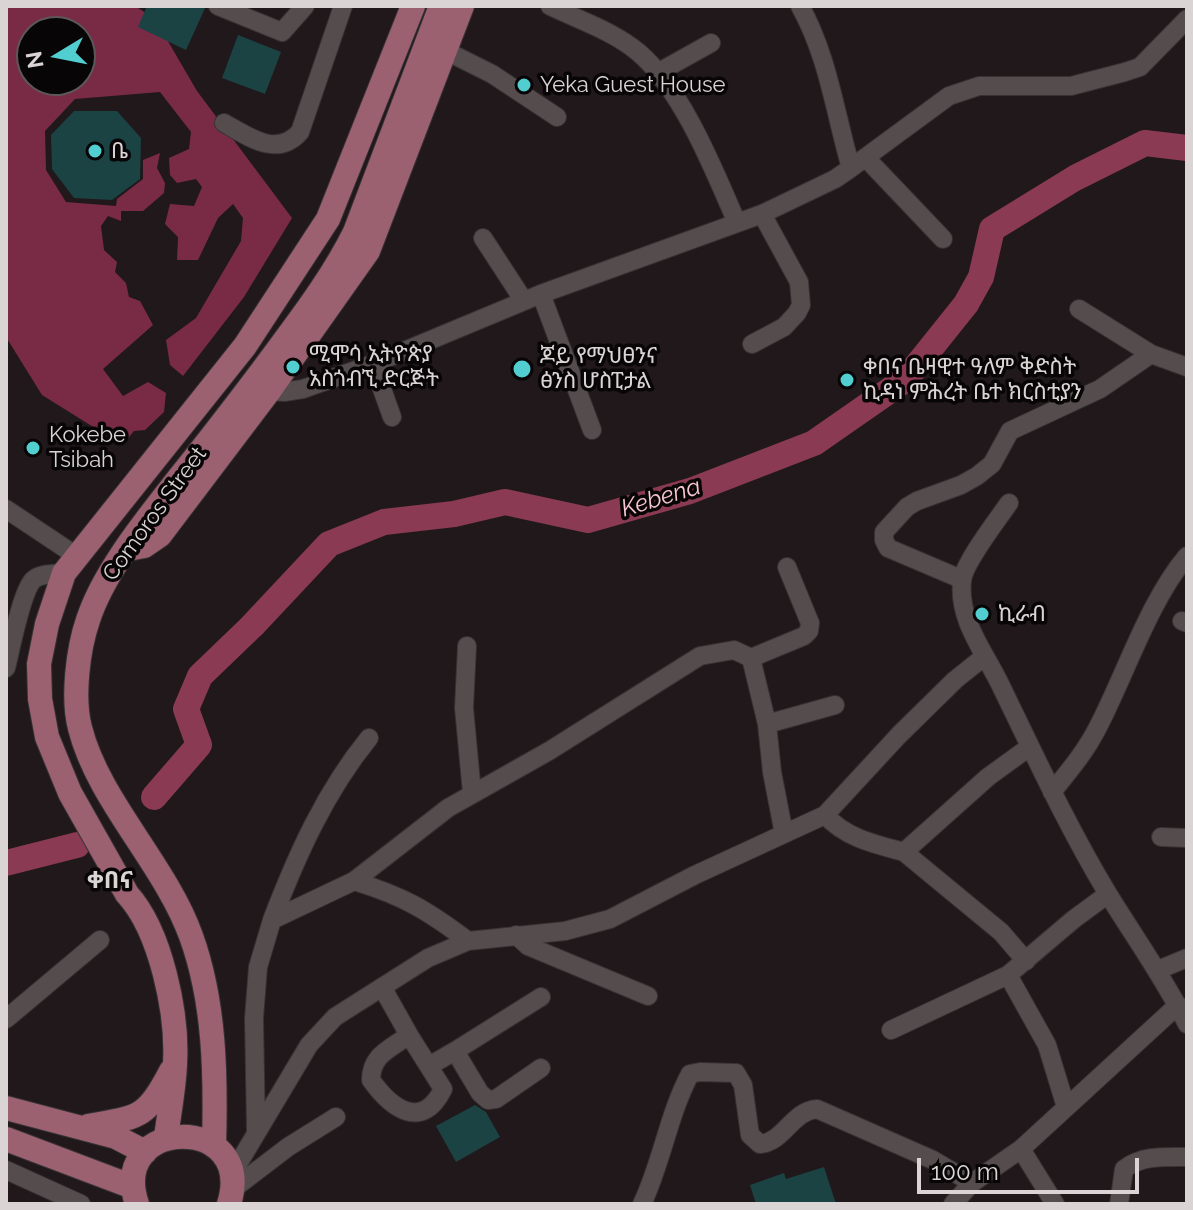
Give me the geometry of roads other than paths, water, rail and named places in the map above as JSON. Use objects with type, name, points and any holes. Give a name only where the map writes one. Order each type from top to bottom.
[{"type":"main road","name":"Comoros Street","points":[[166,1138],[175,1062],[174,1030],[165,979],[137,904],[127,894],[70,793],[47,737],[40,699],[39,664],[47,624],[71,565],[245,346],[328,219],[413,6]]},
{"type":"main road","name":"Comoros Street","points":[[214,1146],[213,1051],[205,989],[191,936],[171,892],[95,768],[79,727],[79,658],[88,620],[104,582],[146,520],[241,399],[340,261],[355,232],[441,6]]},
{"type":"main road","points":[[128,549],[144,546],[160,535],[269,391],[368,251],[462,6]]},
{"type":"main road","points":[[81,1128],[133,1117],[150,1108],[175,1062]]},
{"type":"main road","points":[[6,1108],[116,1137],[145,1152]]},
{"type":"main road","points":[[6,1139],[135,1196],[138,1163],[145,1152],[166,1138],[182,1135],[199,1137],[214,1146],[225,1158],[231,1195]]},
{"type":"street","points":[[218,6],[282,32],[305,6]]},
{"type":"street","points":[[224,123],[251,138],[276,146],[292,142],[300,132],[343,6]]},
{"type":"street","points":[[550,6],[613,35],[637,51],[659,72],[712,166],[737,223]]},
{"type":"street","points":[[800,6],[826,64],[838,122],[858,163],[943,239]]},
{"type":"street","points":[[269,391],[303,389],[373,364],[532,298],[762,214],[835,179],[949,96],[966,89],[979,86],[1071,86],[1140,67],[1187,19]]},
{"type":"street","points":[[659,72],[711,43]]},
{"type":"street","points":[[444,50],[492,74],[557,117]]},
{"type":"street","points":[[752,344],[784,327],[801,305],[799,282],[762,214]]},
{"type":"street","points":[[483,238],[532,298],[592,430]]},
{"type":"street","points":[[1079,309],[1151,354],[1187,367]]},
{"type":"street","points":[[961,579],[888,548],[884,532],[907,507],[961,485],[992,464],[1010,431],[1100,389],[1151,354]]},
{"type":"street","points":[[373,364],[392,417]]},
{"type":"street","points":[[1009,503],[961,579],[966,616],[973,638],[985,656],[1028,748],[1108,894],[1158,970],[1187,1024]]},
{"type":"street","points":[[6,509],[71,565]]},
{"type":"street","points":[[1052,792],[1098,728],[1156,606],[1187,556]]},
{"type":"street","points":[[6,668],[21,608],[32,581],[71,565]]},
{"type":"street","points":[[272,920],[354,881],[448,808],[549,751],[700,656],[734,650],[751,658],[804,636],[809,631],[810,623],[787,567]]},
{"type":"street","points":[[467,646],[464,708],[472,793]]},
{"type":"street","points":[[231,1195],[256,1131],[309,1045],[335,1017],[428,958],[468,941],[565,931],[610,919],[825,815],[899,735],[955,680],[985,656]]},
{"type":"street","points":[[751,658],[767,724],[784,834]]},
{"type":"street","points":[[767,724],[835,705]]},
{"type":"street","points":[[256,1131],[254,1018],[258,967],[293,864],[346,766],[369,738]]},
{"type":"street","points":[[904,852],[988,777],[1028,748]]},
{"type":"street","points":[[825,815],[836,828],[857,838],[904,852],[1001,932],[1026,961]]},
{"type":"street","points":[[1161,837],[1187,838]]},
{"type":"street","points":[[354,881],[396,894],[433,915],[468,941]]},
{"type":"street","points":[[891,1030],[1008,975],[1108,894]]},
{"type":"street","points":[[516,935],[528,946],[648,996]]},
{"type":"street","points":[[6,1019],[100,940]]},
{"type":"street","points":[[1158,970],[1187,958]]},
{"type":"street","points":[[1008,975],[1047,1045],[1066,1107]]},
{"type":"street","points":[[382,987],[443,1089],[438,1099],[422,1110],[408,1113],[394,1107],[371,1080],[371,1067],[409,1035]]},
{"type":"street","points":[[429,1066],[541,997]]},
{"type":"street","points":[[953,1204],[972,1183],[1021,1149],[1178,1005]]},
{"type":"street","points":[[455,1051],[480,1093],[488,1100],[496,1099],[541,1068]]},
{"type":"street","points":[[642,1204],[652,1183],[664,1138],[683,1088],[690,1074],[700,1072],[736,1073],[743,1085],[750,1135],[760,1144],[770,1143],[805,1110],[817,1109],[933,1160],[972,1183]]},
{"type":"street","points":[[231,1195],[288,1147],[336,1117]]},
{"type":"street","points":[[1021,1149],[1055,1204]]},
{"type":"street","points":[[1119,1204],[1124,1169],[1134,1161],[1187,1157]]},
{"type":"street","points":[[6,1170],[81,1204]]},
{"type":"waterway","name":"Kebena","points":[[154,797],[199,745],[186,709],[200,676],[329,544],[384,522],[454,514],[505,502],[588,520],[690,491],[814,443],[906,379],[966,304],[981,277],[992,229],[1075,178],[1145,143],[1187,148]]},
{"type":"waterway","name":"Kebena","points":[[6,863],[77,845]]},
{"type":"place","name":"Yeka Guest House","points":[[524,85]]},
{"type":"place","name":"ቤ","points":[[95,151]]},
{"type":"place","name":"ሚሞሳ ኢትዮጵያ አስጎብኚ ድርጅት","points":[[293,367]]},
{"type":"place","name":"ጆይ የማህፀንና ፅንስ ሆስፒታል","points":[[522,369]]},
{"type":"place","name":"ቀበና ቤዛዊተ ዓለም ቅድስት ኪዳነ ምሕረት ቤተ ክርስቲያን","points":[[847,380]]},
{"type":"place","name":"Kokebe Tsibah","points":[[33,448]]},
{"type":"place","name":"ኪራብ","points":[[982,614]]},
{"type":"district","name":"ቀበና","points":[[110,881]]}]
